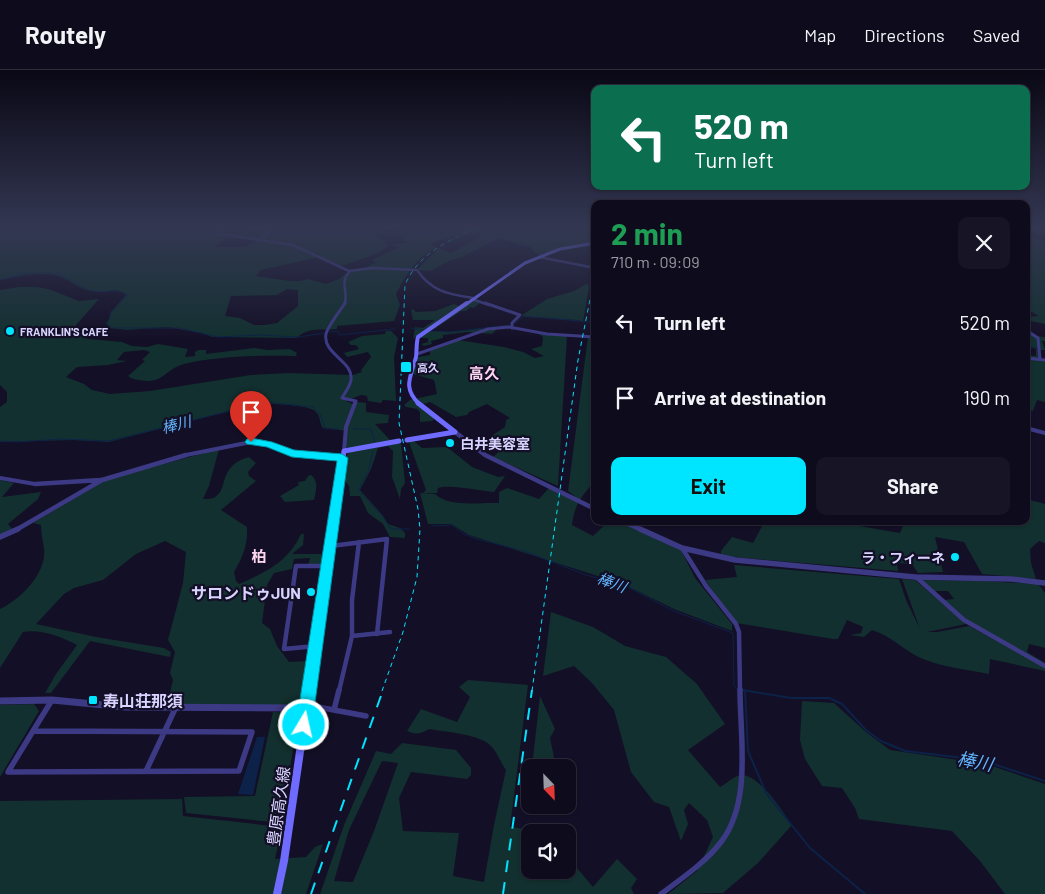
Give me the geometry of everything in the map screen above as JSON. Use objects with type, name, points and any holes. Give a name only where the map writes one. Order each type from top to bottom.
[{"type":"main road","points":[[455,432],[411,396],[409,379],[417,354],[416,342],[418,337],[511,271],[524,264]]},
{"type":"main road","points":[[408,440],[455,432]]},
{"type":"main road","points":[[343,454],[399,441]]},
{"type":"main road","name":"豊原高久線","points":[[277,894],[331,546],[343,454]]},
{"type":"street","points":[[336,264],[350,271],[382,268],[417,270],[425,282],[445,293],[472,298],[520,315],[512,323],[512,328]]},
{"type":"street","points":[[573,264],[591,268]]},
{"type":"street","points":[[0,478],[35,484],[102,480],[186,455],[251,442],[269,444],[292,454],[343,454],[346,427],[356,401],[342,398],[351,382],[351,376],[336,354],[328,348],[326,333],[346,301],[343,285],[345,277],[350,271]]},
{"type":"street","points":[[417,354],[479,330],[512,328],[546,334],[591,337]]},
{"type":"street","points":[[1030,333],[1038,338],[1040,359]]},
{"type":"street","points":[[1030,358],[1045,360]]},
{"type":"street","points":[[1030,429],[1045,433]]},
{"type":"street","points":[[455,432],[485,455],[591,507]]},
{"type":"street","points":[[0,537],[22,528],[102,480]]},
{"type":"street","points":[[630,525],[682,548],[735,560],[915,577],[1011,579],[1045,583]]},
{"type":"street","points":[[331,546],[387,539],[377,634]]},
{"type":"street","points":[[334,710],[352,636],[352,600],[359,542]]},
{"type":"street","points":[[661,894],[700,863],[728,833],[738,803],[742,770],[738,627],[706,586],[682,548]]},
{"type":"street","points":[[316,646],[284,649],[296,566],[328,566]]},
{"type":"street","points":[[915,577],[964,620],[1045,666]]},
{"type":"street","points":[[352,636],[390,632]]},
{"type":"street","points":[[0,701],[52,700],[125,707],[176,708],[307,706],[366,716]]},
{"type":"street","points":[[33,731],[252,732],[238,772],[8,772],[33,731],[52,700]]},
{"type":"street","points":[[146,771],[176,708]]},
{"type":"green space","points":[[0,264],[286,264],[261,270],[256,276],[290,281],[308,279],[326,284],[339,279],[346,273],[372,264],[414,264],[396,294],[400,305],[394,321],[337,326],[337,329],[311,330],[296,338],[212,337],[202,333],[167,327],[127,330],[110,328],[106,323],[110,318],[110,313],[126,295],[123,292],[116,290],[91,291],[58,276],[45,274],[0,280]],"holes":[[[287,289],[298,290],[298,306],[277,323],[254,325],[240,318],[225,316],[231,296],[277,295]]]},
{"type":"green space","points":[[423,264],[442,264],[430,271],[417,270]]},
{"type":"green space","points":[[1030,264],[1045,264],[1045,324],[1030,321],[1030,317],[1039,316],[1030,311]]},
{"type":"green space","points":[[588,283],[589,288],[583,322],[578,320],[525,317],[522,315],[547,299],[574,291]]},
{"type":"green space","points":[[37,287],[51,290],[79,301],[99,299],[76,325],[76,330],[82,333],[82,337],[88,339],[122,342],[132,346],[147,347],[158,344],[188,349],[185,357],[195,356],[195,352],[199,350],[206,350],[206,354],[254,348],[268,350],[290,349],[297,353],[296,356],[240,357],[196,361],[177,367],[159,379],[147,381],[128,376],[145,361],[142,360],[150,352],[144,350],[124,352],[117,360],[127,361],[108,365],[77,367],[66,377],[84,384],[92,390],[110,394],[150,391],[251,375],[289,373],[353,375],[362,372],[361,370],[371,357],[368,352],[347,357],[344,353],[359,349],[356,345],[351,345],[348,342],[362,336],[385,334],[386,331],[391,331],[398,338],[394,357],[396,401],[383,400],[381,403],[368,401],[367,396],[361,395],[346,401],[353,404],[358,402],[366,403],[366,412],[389,415],[388,423],[375,424],[390,440],[389,442],[348,448],[345,446],[347,431],[323,428],[318,415],[311,409],[287,405],[257,404],[109,442],[73,440],[0,442],[0,407],[7,402],[7,392],[0,385],[0,290]]},
{"type":"green space","points":[[473,300],[480,303],[474,308],[470,307],[466,311],[461,311],[431,331],[450,332],[499,327],[492,334],[467,332],[443,335],[443,338],[431,341],[432,344],[424,346],[421,344],[428,342],[428,338],[420,338]]},
{"type":"green space","points":[[454,304],[459,306],[413,339],[415,327],[423,328],[435,320],[413,320],[411,310],[413,309],[416,312],[435,311]]},
{"type":"green space","points":[[1030,332],[1036,336],[1045,337],[1045,341],[1042,341],[1045,350],[1040,350],[1041,359],[1045,360],[1045,402],[1037,400],[1033,411],[1030,410],[1030,355],[1036,356],[1036,349],[1030,347]]},
{"type":"green space","points":[[539,334],[567,336],[558,486],[493,457],[502,449],[487,439],[505,427],[506,420],[510,418],[487,404],[469,412],[467,415],[456,417],[430,402],[421,405],[435,418],[432,421],[420,422],[420,412],[417,409],[404,405],[410,400],[437,394],[434,380],[413,374],[418,357],[430,355],[430,350],[458,340],[504,347],[523,352],[535,358],[544,356],[531,349],[542,346],[543,337]]},
{"type":"green space","points":[[588,337],[591,337],[591,485],[579,501],[572,525],[593,536],[605,525],[626,525],[681,550],[695,578],[732,624],[732,631],[674,609],[623,584],[469,535],[451,524],[428,524],[420,493],[435,494],[457,503],[499,503],[499,492],[507,488],[539,499],[550,487],[576,497],[568,491]]},
{"type":"green space","points":[[414,441],[422,448],[447,447],[472,467],[498,477],[505,476],[494,492],[443,487],[438,488],[437,493],[423,493],[426,490],[409,442]]},
{"type":"green space","points":[[401,443],[405,483],[401,489],[400,499],[392,477],[393,451],[388,446],[378,448],[371,469],[360,490],[388,524],[400,528],[405,533],[405,538],[390,537],[383,524],[368,513],[360,496],[350,496],[349,486],[342,477],[348,452]]},
{"type":"green space","points":[[219,449],[209,486],[203,499],[214,498],[219,493],[228,472],[239,461],[249,457],[256,463],[248,472],[249,476],[256,481],[221,510],[247,527],[247,539],[244,550],[234,572],[236,581],[239,584],[275,565],[290,552],[301,534],[304,534],[303,545],[292,554],[321,554],[326,560],[325,565],[308,565],[310,558],[294,559],[292,569],[274,573],[267,585],[262,623],[270,629],[277,646],[289,662],[308,661],[302,705],[167,705],[173,680],[170,673],[175,652],[168,640],[183,583],[186,552],[165,541],[136,554],[103,580],[74,588],[64,594],[36,624],[96,637],[164,648],[171,652],[170,657],[90,641],[51,693],[45,693],[77,645],[51,634],[30,631],[23,632],[0,668],[0,609],[16,599],[31,585],[37,576],[44,558],[41,525],[33,523],[105,480]]},
{"type":"green space","points":[[311,475],[316,483],[314,500],[285,502],[280,496],[299,485],[298,482],[305,481]]},
{"type":"green space","points":[[0,480],[14,483],[2,497],[41,492],[38,499],[8,524],[13,530],[0,536]]},
{"type":"green space","points":[[1030,500],[1045,504],[1045,543],[1039,541],[1030,549],[1031,563],[1036,579],[982,574],[964,542],[935,537],[943,572],[918,573],[912,564],[897,563],[898,571],[721,556],[721,551],[732,537],[753,543],[763,525],[853,525],[900,533],[903,525],[1030,525]]},
{"type":"green space","points":[[734,565],[899,579],[906,600],[920,629],[902,579],[915,580],[966,624],[927,632],[969,626],[1045,667],[1045,671],[990,659],[989,674],[939,664],[916,656],[886,636],[872,630],[864,637],[850,635],[861,633],[863,627],[847,620],[838,639],[736,623],[705,580],[737,577]]},
{"type":"green space","points":[[919,580],[1038,584],[1045,593],[1045,648],[1029,644],[1027,652],[1045,663],[1045,665],[972,624],[943,600],[954,599],[948,591],[934,591]]},
{"type":"green space","points":[[551,612],[593,627],[625,646],[666,657],[697,684],[725,724],[688,750],[720,787],[740,775],[755,780],[776,802],[792,825],[758,863],[723,893],[668,894],[697,871],[713,837],[707,820],[689,803],[684,810],[688,824],[681,841],[669,807],[654,802],[631,772],[614,710],[592,683],[574,666],[543,676]]},
{"type":"green space","points":[[468,680],[528,685],[510,827],[521,828],[521,879],[576,879],[576,867],[593,887],[617,859],[637,879],[631,888],[634,894],[320,894],[344,825],[376,751],[391,754],[402,743],[456,750],[471,768],[471,775],[467,779],[411,772],[399,798],[403,831],[459,833],[453,876],[484,882],[506,770],[493,748],[479,739],[462,734],[429,729],[418,733],[407,731],[421,709],[457,722],[470,697],[459,687]],"holes":[[[382,761],[398,763],[374,831],[353,882],[334,881],[349,830]]]},
{"type":"green space","points":[[540,696],[555,729],[550,738],[554,759],[533,759]]},
{"type":"green space","points":[[802,701],[834,703],[866,732],[890,750],[986,764],[1045,784],[1045,894],[1005,894],[980,861],[952,831],[859,819],[855,808],[842,788],[822,786],[805,759],[800,740]]},
{"type":"green space","points":[[34,704],[39,711],[0,777],[0,705]]},
{"type":"green space","points":[[273,712],[299,713],[281,823],[186,813],[184,797],[255,796]]},
{"type":"green space","points":[[182,799],[183,816],[282,827],[275,859],[306,857],[315,847],[323,844],[306,894],[0,894],[0,801]]},
{"type":"water","points":[[257,737],[265,737],[253,795],[238,794]]},
{"type":"waterway","points":[[0,280],[23,275],[47,273],[62,276],[90,290],[124,293],[128,295],[111,313],[107,325],[113,328],[179,328],[218,337],[260,335],[298,337],[325,333]]},
{"type":"waterway","points":[[514,324],[524,316],[591,322]]},
{"type":"waterway","points":[[430,331],[450,332],[509,325]]},
{"type":"waterway","points":[[411,328],[424,330]]},
{"type":"waterway","points":[[329,332],[338,331],[339,335],[395,329]]},
{"type":"waterway","points":[[1030,347],[1037,348]]},
{"type":"waterway","name":"棒川","points":[[0,441],[16,442],[62,439],[109,441],[266,402],[313,407],[320,414],[325,428],[339,429]]},
{"type":"waterway","name":"棒川","points":[[354,429],[371,429],[375,442]]},
{"type":"waterway","name":"棒川","points":[[373,451],[369,469],[358,491],[382,515],[391,529],[410,529]]},
{"type":"waterway","name":"棒川","points":[[432,526],[452,525],[464,534],[477,539],[524,551],[586,575],[624,585],[674,611],[733,633],[734,686],[737,689]]},
{"type":"waterway","name":"棒川","points":[[745,690],[742,690],[745,691]]},
{"type":"waterway","name":"棒川","points":[[745,690],[791,698],[829,698],[842,704],[866,730],[881,741],[905,751],[981,760],[1045,781]]},
{"type":"waterway","points":[[745,691],[748,751],[766,793],[810,848],[865,894]]},
{"type":"railway","points":[[382,691],[403,632],[417,577],[420,529],[418,509],[399,423],[405,285],[418,264]]},
{"type":"railway","points":[[532,691],[578,360],[591,294]]},
{"type":"railway","points":[[311,894],[383,690]]},
{"type":"railway","points":[[503,894],[532,690]]},
{"type":"place","name":"FRANKLIN'S CAFE","points":[[10,331]]},
{"type":"place","name":"高久","points":[[406,367]]},
{"type":"place","name":"白井美容室","points":[[450,443]]},
{"type":"place","name":"ラ・フィーネ","points":[[955,557]]},
{"type":"place","name":"サロンドゥJUN","points":[[311,592]]},
{"type":"place","name":"寿山荘那須","points":[[93,700]]},
{"type":"district","name":"高久","points":[[484,373]]},
{"type":"district","name":"柏","points":[[259,556]]},
{"type":"route","points":[[251,442],[269,444],[292,454],[342,458],[304,725]]}]
